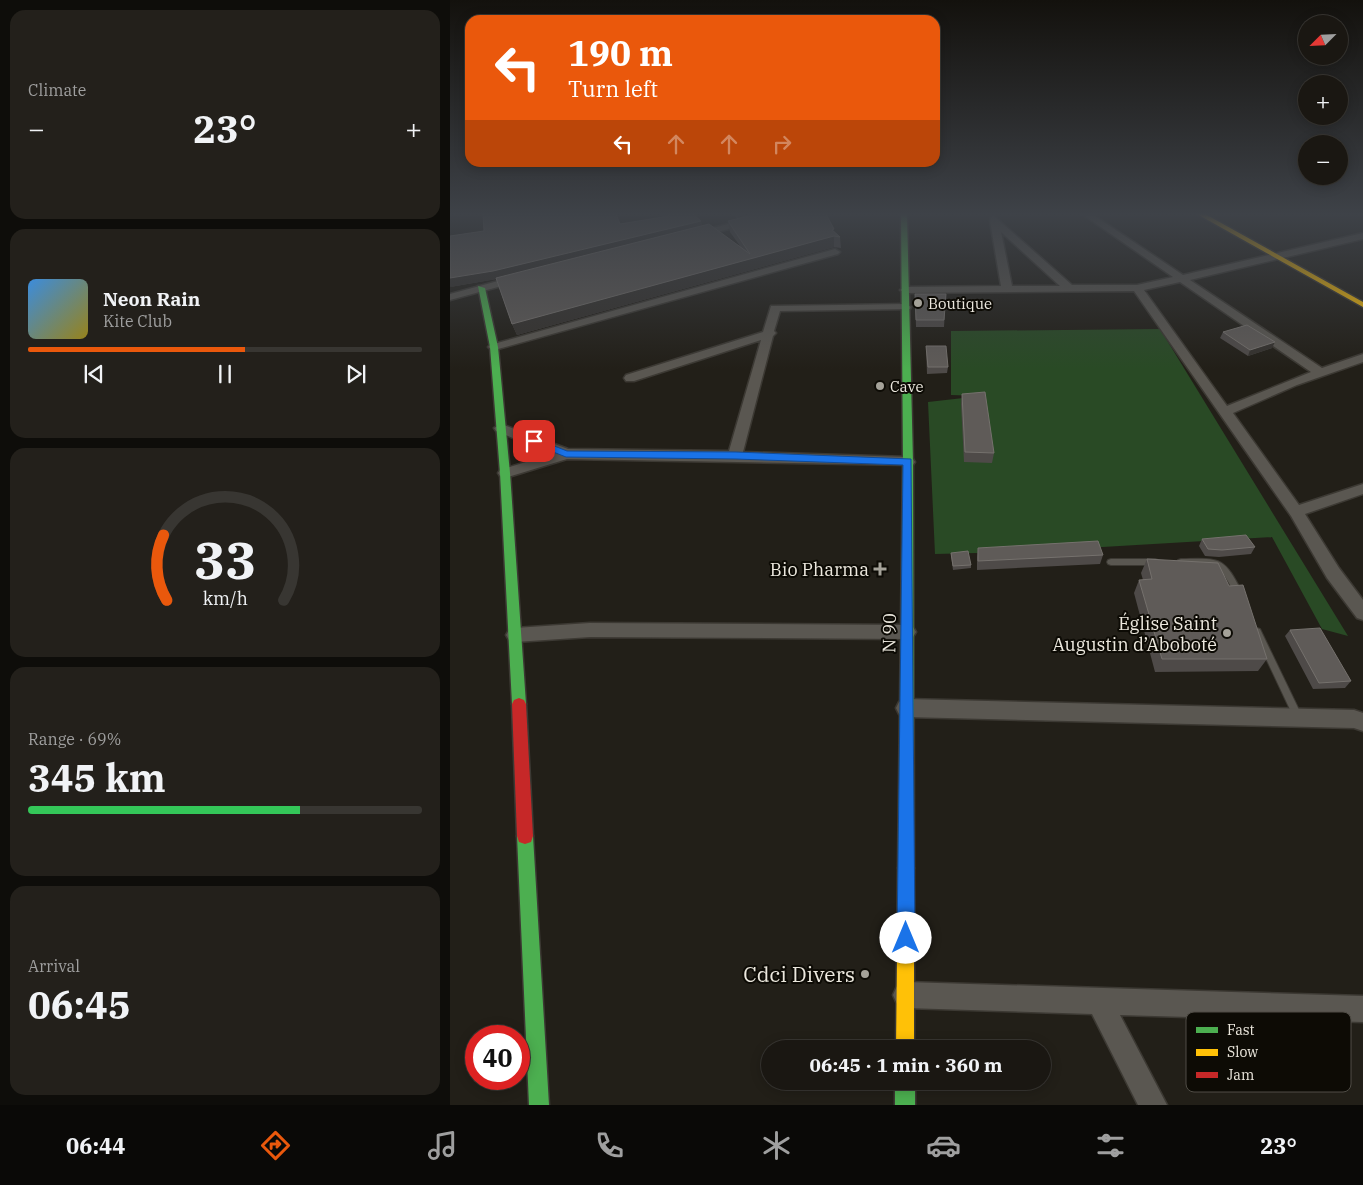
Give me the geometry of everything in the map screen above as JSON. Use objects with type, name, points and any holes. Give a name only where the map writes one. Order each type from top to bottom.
[{"type":"street","points":[[494,347],[786,266]]},
{"type":"street","name":"N 90","points":[[904,266],[908,462],[905,1040]]},
{"type":"street","points":[[1003,266],[1007,289]]},
{"type":"street","points":[[1044,266],[1068,288]]},
{"type":"street","points":[[1163,266],[1320,372]]},
{"type":"street","points":[[905,290],[1137,288],[1242,266]]},
{"type":"street","points":[[1294,266],[1363,304]]},
{"type":"street","points":[[450,297],[529,276]]},
{"type":"street","points":[[481,288],[494,347],[505,473],[539,1105]]},
{"type":"street","points":[[1137,288],[1296,512],[1334,573],[1363,613]]},
{"type":"street","points":[[736,456],[770,333],[775,308],[906,307]]},
{"type":"street","points":[[630,378],[770,333]]},
{"type":"street","points":[[1224,412],[1259,395],[1363,358]]},
{"type":"street","points":[[501,428],[566,454]]},
{"type":"street","points":[[505,473],[566,454],[736,456],[908,462]]},
{"type":"street","points":[[1296,512],[1363,489]]},
{"type":"street","points":[[515,635],[590,630],[907,632]]},
{"type":"street","points":[[906,708],[1298,718],[1360,717]]},
{"type":"street","points":[[906,996],[1363,1009]]},
{"type":"street","points":[[1099,1001],[1152,1105]]},
{"type":"street","points":[[904,1105],[905,1090]]},
{"type":"lane","points":[[1111,562],[1216,561],[1228,570],[1244,605]]},
{"type":"lane","points":[[1253,622],[1298,718]]},
{"type":"green space","points":[[1160,329],[1348,636],[1322,629],[1272,537],[1018,552],[935,554],[928,402],[981,396],[951,395],[951,331]]},
{"type":"building","points":[[450,266],[516,266],[493,271],[450,278]]},
{"type":"building","points":[[545,266],[726,266],[512,324],[496,278]]},
{"type":"building","points":[[915,294],[946,294],[944,320],[916,320]]},
{"type":"building","points":[[1247,325],[1275,342],[1250,350],[1223,332]]},
{"type":"building","points":[[926,346],[946,346],[948,367],[928,367]]},
{"type":"building","points":[[985,392],[994,453],[965,452],[962,394]]},
{"type":"building","points":[[1246,535],[1255,547],[1222,550],[1208,549],[1202,539]]},
{"type":"building","points":[[1098,541],[1103,555],[978,561],[978,548]]},
{"type":"building","points":[[968,551],[971,565],[953,566],[951,553]]},
{"type":"building","points":[[1147,559],[1218,563],[1229,586],[1243,585],[1267,659],[1162,659],[1139,580],[1152,579]]},
{"type":"building","points":[[1320,628],[1351,681],[1319,683],[1290,630]]},
{"type":"traffic: fast","points":[[905,266],[908,462],[906,868]]},
{"type":"traffic: fast","points":[[481,288],[494,347],[505,473],[519,704]]},
{"type":"traffic: fast","points":[[525,836],[539,1105]]},
{"type":"traffic: fast","points":[[905,1090],[905,1105]]},
{"type":"traffic: slow","points":[[1292,266],[1363,305]]},
{"type":"traffic: slow","points":[[905,1040],[906,868]]},
{"type":"traffic: jam","points":[[519,704],[525,836]]},
{"type":"place","name":"Boutique","points":[[918,303]]},
{"type":"place","name":"Cave","points":[[880,386]]},
{"type":"place","name":"Bio Pharma","points":[[880,569]]},
{"type":"place","name":"Église Saint Augustin d’Aboboté","points":[[1227,633]]},
{"type":"place","name":"Cdci Divers","points":[[865,974]]},
{"type":"route","points":[[534,441],[566,454],[736,456],[908,462],[906,938]]}]
